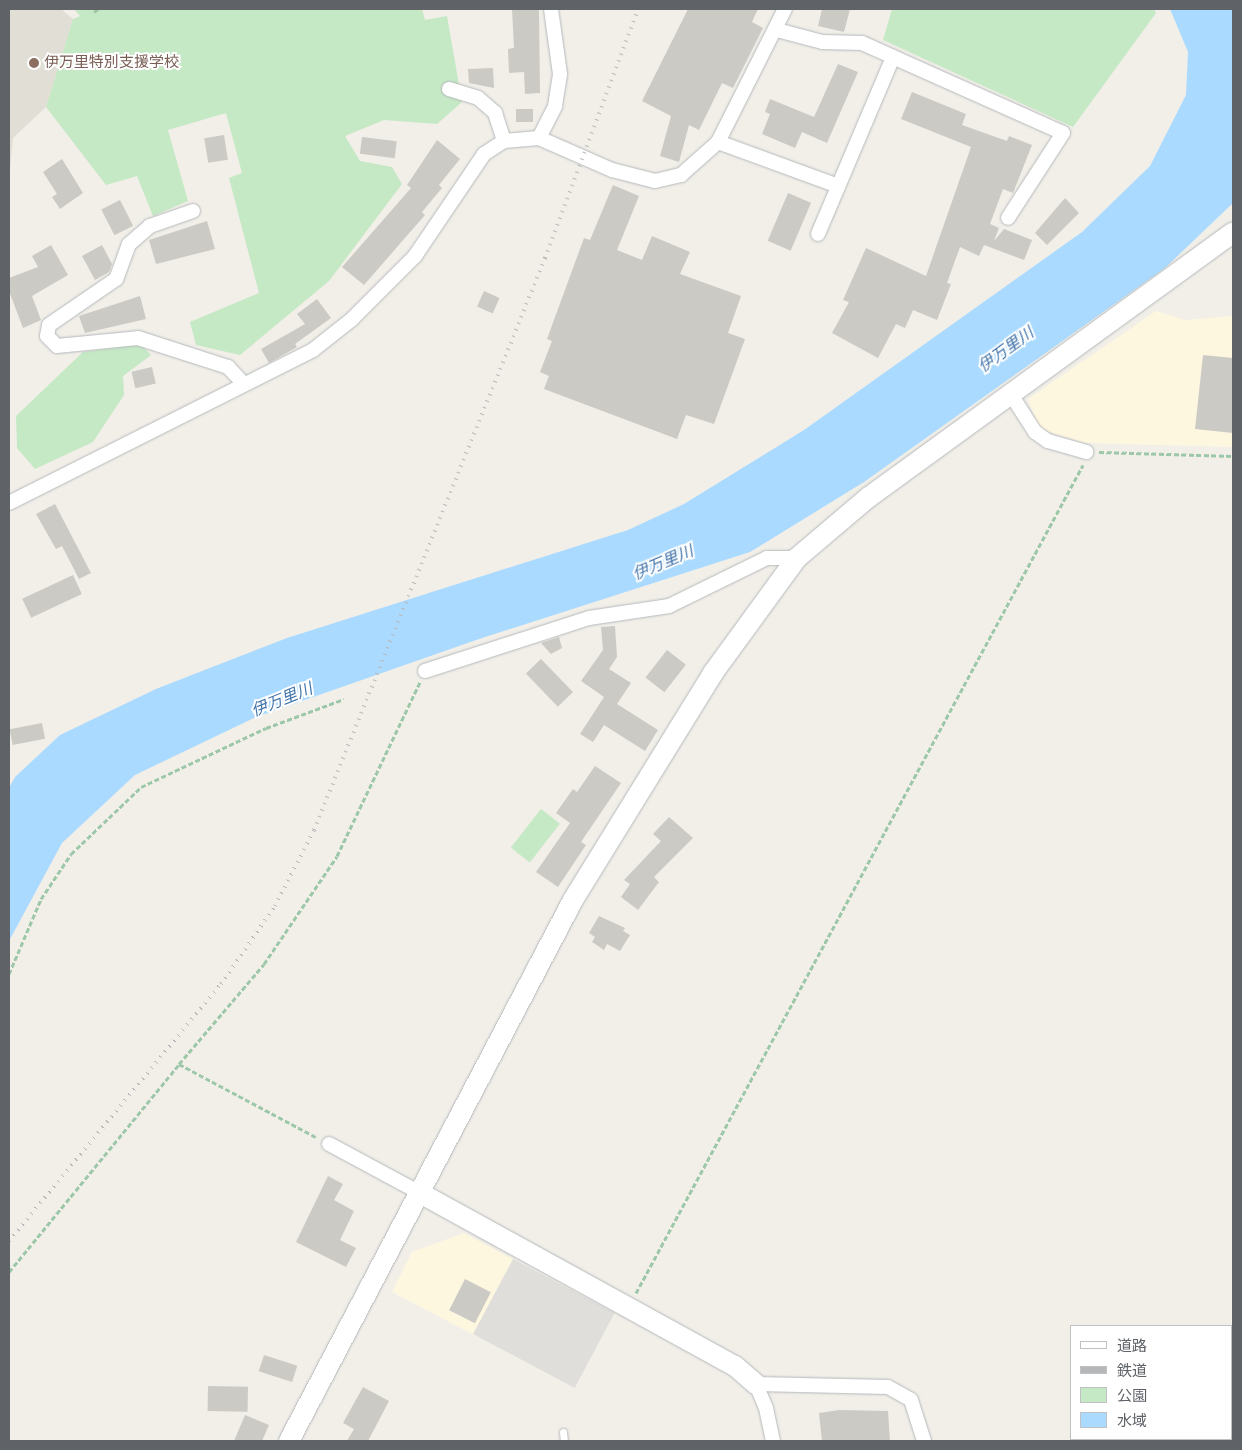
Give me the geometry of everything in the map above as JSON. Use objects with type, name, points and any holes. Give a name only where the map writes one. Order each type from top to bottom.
[{"type":"street","points":[[539,138],[555,106],[560,74],[550,9]]},
{"type":"street","points":[[9,503],[313,350],[358,314],[415,256],[484,154],[504,141],[539,138],[612,170],[656,182],[681,175],[718,142],[777,30],[785,9]]},
{"type":"street","points":[[777,30],[822,42],[862,43],[1063,133],[1008,218]]},
{"type":"street","points":[[818,234],[893,56]]},
{"type":"street","points":[[449,89],[478,98],[495,113],[504,141]]},
{"type":"street","points":[[718,142],[838,186]]},
{"type":"street","points":[[193,211],[150,226],[129,244],[116,279],[49,325],[47,336],[57,346],[138,338],[228,367],[244,384]]},
{"type":"street","points":[[289,1441],[573,900],[713,673],[797,558],[869,497],[1012,396],[1233,233]]},
{"type":"street","points":[[1012,396],[1034,432],[1048,441],[1086,452]]},
{"type":"street","points":[[425,671],[589,618],[669,606],[768,558],[797,558]]},
{"type":"street","points":[[329,1144],[734,1366],[756,1384],[766,1408],[773,1441]]},
{"type":"street","points":[[756,1384],[888,1387],[911,1400],[924,1441]]},
{"type":"lane","points":[[563,1432],[564,1441]]},
{"type":"path","points":[[627,1309],[1080,474],[1086,452],[1233,456]]},
{"type":"path","points":[[9,1272],[179,1064],[264,964],[338,856],[425,671]]},
{"type":"path","points":[[9,974],[41,900],[71,854],[141,787],[266,728],[344,698]]},
{"type":"path","points":[[179,1064],[329,1144]]},
{"type":"shaded area","name":"伊万里特別支援学校","points":[[9,9],[61,9],[73,19],[46,107],[13,138],[9,181]]},
{"type":"shaded area","points":[[1156,311],[1185,320],[1233,316],[1233,447],[1085,443],[1039,429],[1028,399]]},
{"type":"shaded area","points":[[464,1233],[513,1259],[474,1335],[392,1292],[412,1252]]},
{"type":"shaded area","points":[[513,1259],[615,1313],[575,1388],[473,1334]]},
{"type":"green space","points":[[74,9],[422,9],[425,20],[447,16],[462,102],[437,124],[384,120],[345,136],[360,161],[392,167],[402,184],[329,281],[240,355],[196,345],[190,322],[259,293],[229,178],[242,173],[226,113],[168,130],[188,201],[153,216],[137,176],[106,185],[46,107],[73,19],[80,16]]},
{"type":"green space","points":[[892,9],[1154,9],[1156,13],[1073,127],[883,40]]},
{"type":"green space","points":[[140,344],[151,355],[123,376],[124,395],[93,442],[35,469],[17,448],[16,416],[83,352]]},
{"type":"green space","points":[[541,809],[560,824],[530,862],[511,848]]},
{"type":"water","name":"伊万里川","points":[[1170,9],[1233,9],[1233,203],[1165,268],[864,482],[750,552],[482,638],[256,717],[135,775],[62,843],[9,941],[9,788],[15,777],[60,735],[156,689],[287,638],[628,530],[684,504],[804,430],[1082,232],[1150,166],[1186,95],[1188,52]]},
{"type":"building","points":[[512,9],[539,9],[540,93],[525,94],[524,72],[509,73],[508,49],[514,48]]},
{"type":"building","points":[[688,9],[758,9],[752,22],[763,28],[733,88],[722,83],[699,130],[689,125],[679,162],[660,156],[671,116],[642,101]]},
{"type":"building","points":[[822,9],[850,9],[844,32],[818,26]]},
{"type":"building","points":[[838,64],[858,72],[827,143],[802,132],[795,148],[762,134],[770,114],[765,112],[770,99],[814,117]]},
{"type":"building","points":[[493,68],[494,88],[469,83],[468,69]]},
{"type":"building","points":[[912,92],[966,114],[962,125],[1007,141],[1009,136],[1032,145],[1013,193],[1003,189],[990,224],[999,228],[994,241],[1004,229],[1032,240],[1024,260],[984,245],[979,256],[960,247],[947,283],[951,284],[937,320],[913,310],[905,328],[896,324],[878,358],[832,333],[849,302],[843,300],[866,248],[926,276],[971,147],[901,119]]},
{"type":"building","points":[[516,109],[533,109],[533,122],[516,122]]},
{"type":"building","points":[[224,135],[228,160],[208,163],[204,138]]},
{"type":"building","points":[[362,137],[397,141],[395,158],[360,154]]},
{"type":"building","points":[[437,140],[460,159],[439,185],[442,188],[422,212],[425,215],[364,285],[342,267],[411,188],[407,185]]},
{"type":"building","points":[[62,159],[83,193],[60,209],[52,197],[57,194],[43,172]]},
{"type":"building","points":[[613,185],[639,196],[617,250],[642,260],[652,236],[690,252],[680,274],[741,296],[728,333],[745,339],[714,424],[686,415],[677,439],[544,389],[549,376],[540,372],[552,341],[547,339],[584,238],[590,240]]},
{"type":"building","points":[[788,193],[811,203],[791,251],[768,241]]},
{"type":"building","points":[[1065,198],[1079,213],[1047,245],[1035,233]]},
{"type":"building","points":[[120,200],[133,226],[114,235],[101,210]]},
{"type":"building","points":[[207,221],[215,249],[156,264],[149,240]]},
{"type":"building","points":[[51,245],[68,275],[32,296],[41,320],[23,328],[9,291],[9,278],[38,267],[32,256]]},
{"type":"building","points":[[102,245],[112,264],[109,272],[95,280],[82,256]]},
{"type":"building","points":[[484,291],[500,298],[493,313],[477,307]]},
{"type":"building","points":[[140,296],[146,319],[85,333],[79,316]]},
{"type":"building","points":[[317,299],[331,318],[295,344],[297,347],[269,363],[261,349],[305,324],[297,314]]},
{"type":"building","points":[[1203,355],[1233,358],[1233,433],[1195,429]]},
{"type":"building","points":[[152,367],[156,384],[135,388],[132,372]]},
{"type":"building","points":[[55,504],[91,573],[79,579],[62,546],[56,549],[36,514]]},
{"type":"building","points":[[73,575],[82,594],[31,618],[22,599]]},
{"type":"building","points":[[615,626],[617,657],[609,669],[631,683],[617,704],[658,730],[645,751],[604,725],[593,742],[580,734],[604,697],[581,681],[603,650],[601,627]]},
{"type":"building","points":[[559,637],[562,648],[551,654],[541,643]]},
{"type":"building","points":[[667,650],[686,665],[664,692],[645,678]]},
{"type":"building","points":[[541,659],[573,692],[558,707],[526,674]]},
{"type":"building","points":[[42,723],[45,739],[13,745],[10,729]]},
{"type":"building","points":[[595,766],[621,783],[581,842],[586,845],[558,887],[536,872],[570,823],[556,813],[573,789],[577,792]]},
{"type":"building","points":[[669,817],[693,838],[654,877],[659,882],[638,910],[621,897],[630,884],[624,880],[661,841],[653,834]]},
{"type":"building","points":[[599,916],[625,928],[623,931],[630,935],[620,951],[607,944],[604,950],[592,942],[595,937],[589,933]]},
{"type":"building","points":[[328,1176],[343,1184],[334,1200],[354,1211],[340,1240],[356,1248],[346,1267],[296,1242]]},
{"type":"building","points":[[465,1279],[491,1292],[475,1323],[449,1310]]},
{"type":"building","points":[[264,1355],[297,1366],[292,1382],[259,1371]]},
{"type":"building","points":[[208,1386],[248,1387],[248,1412],[208,1411]]},
{"type":"building","points":[[363,1387],[389,1401],[368,1441],[347,1441],[354,1429],[343,1423]]},
{"type":"building","points":[[839,1410],[888,1411],[890,1441],[822,1441],[819,1413]]},
{"type":"building","points":[[245,1415],[269,1425],[262,1441],[234,1441]]},
{"type":"railway","points":[[9,1241],[221,984],[275,906],[314,830],[545,258],[638,9]]},
{"type":"place","name":"伊万里特別支援学校","points":[[34,63]]}]
